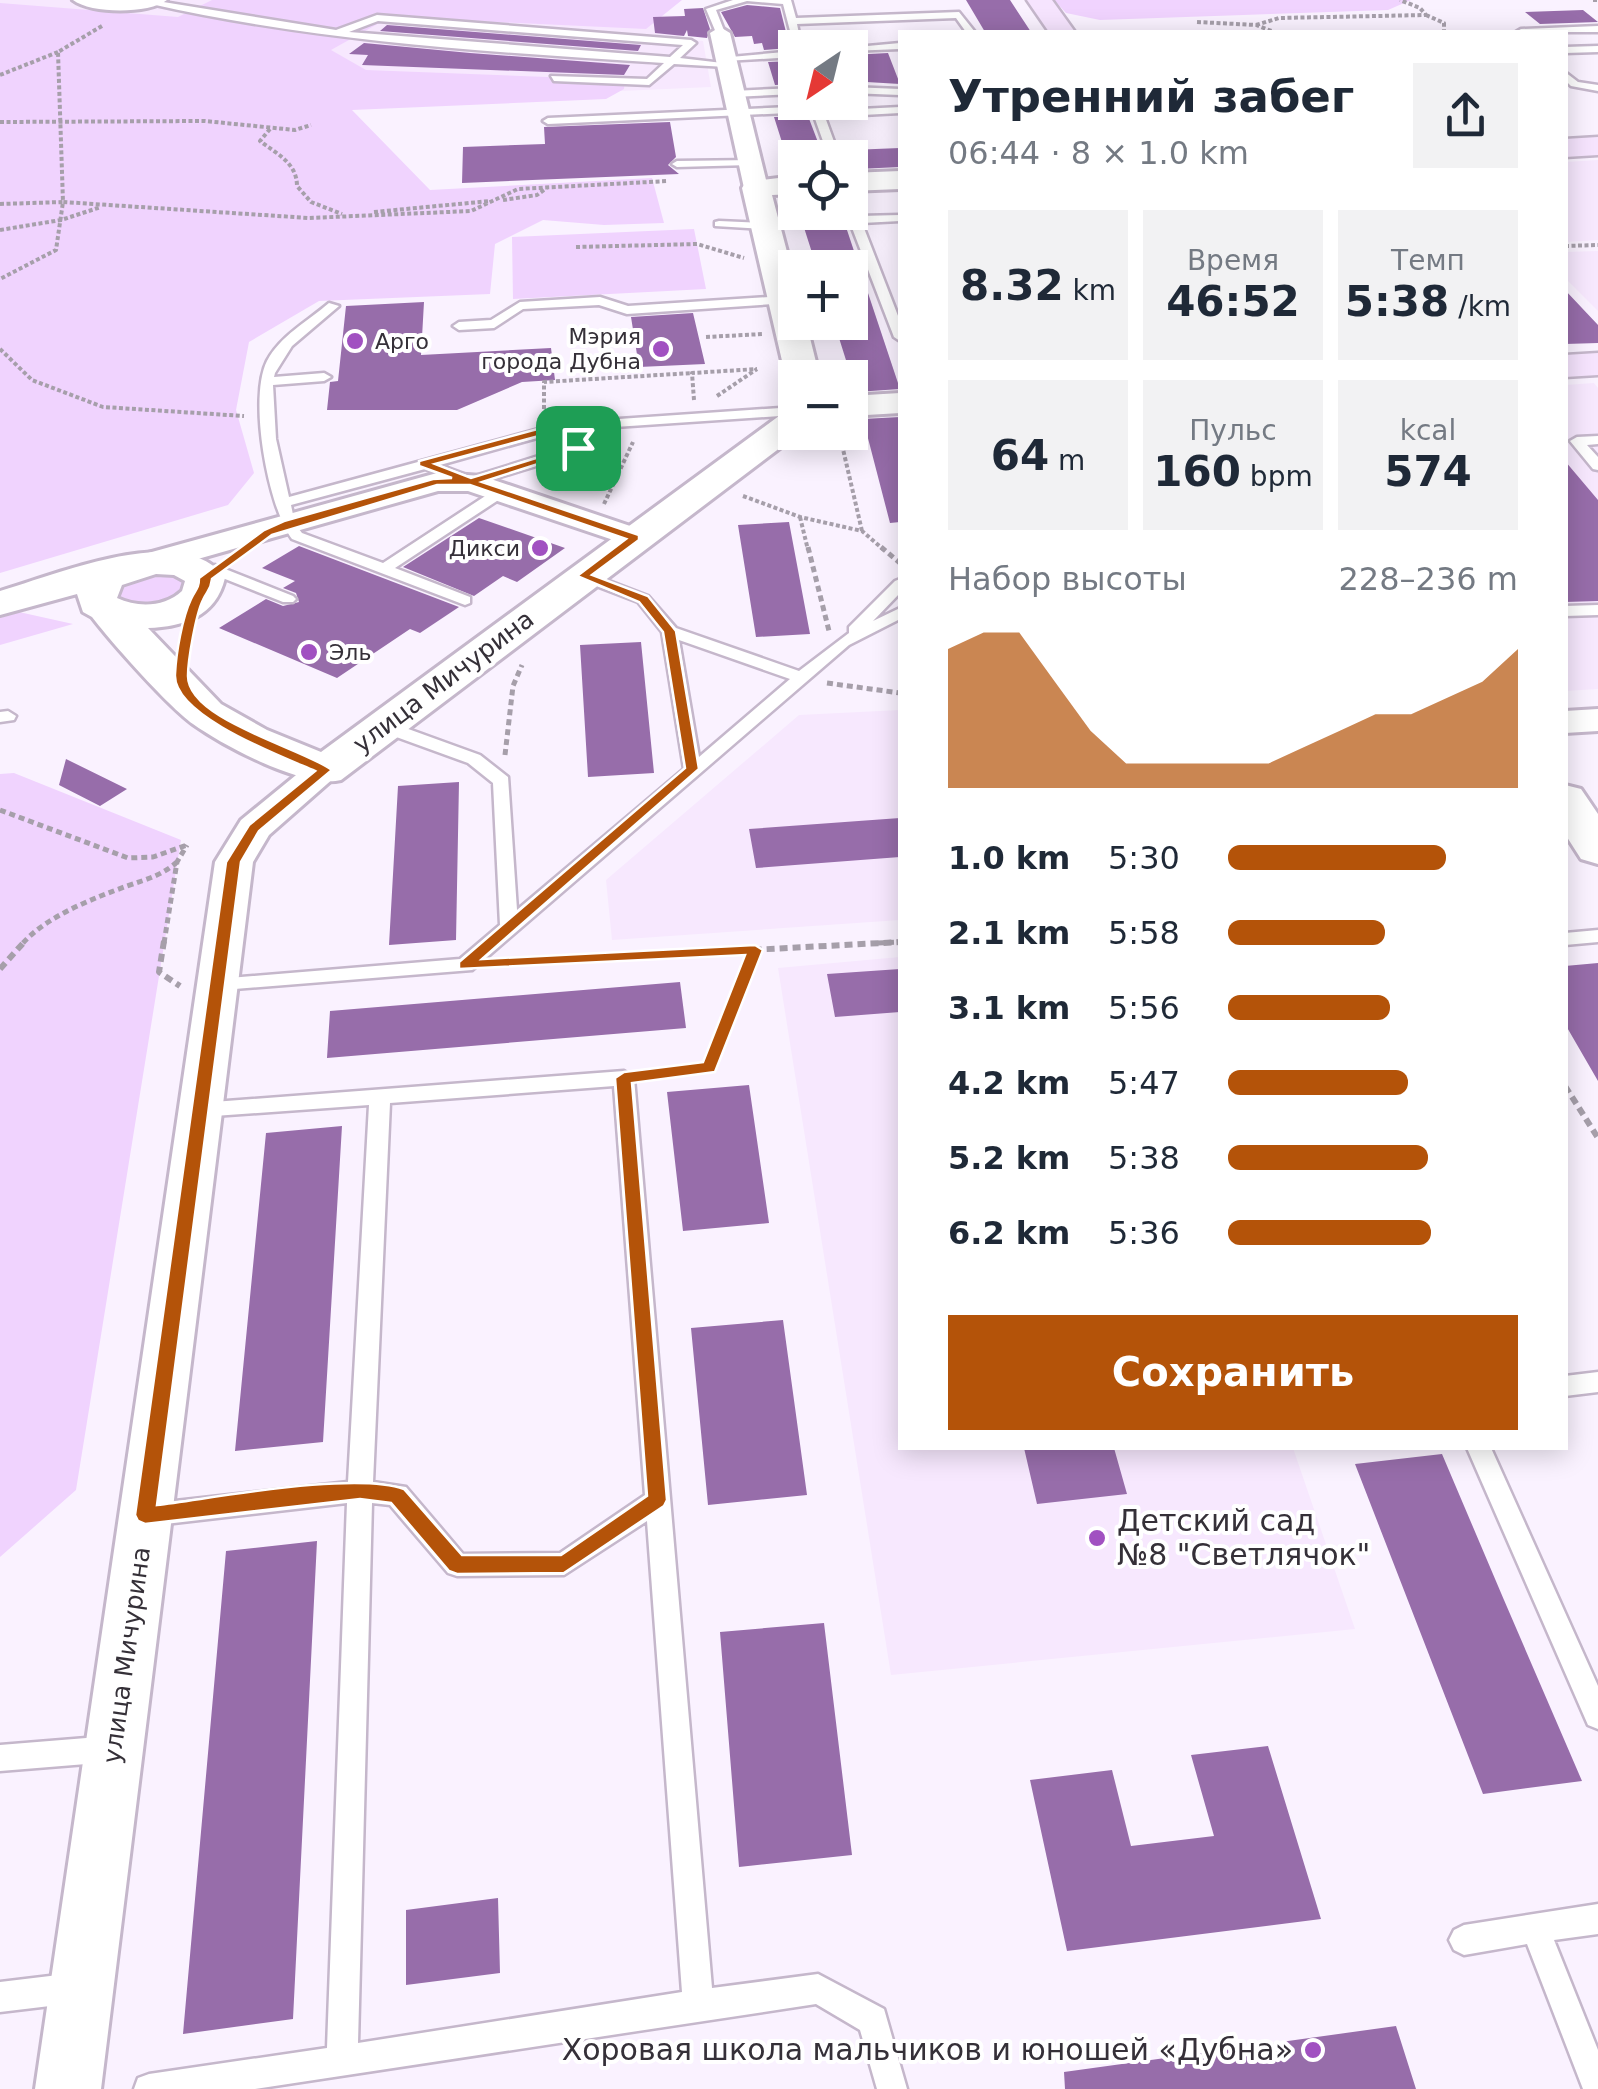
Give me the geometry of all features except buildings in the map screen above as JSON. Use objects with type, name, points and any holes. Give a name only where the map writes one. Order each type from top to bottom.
[{"type":"main road","points":[[1039,0],[1061,30]]},
{"type":"main road","points":[[1568,148],[1598,146]]},
{"type":"street","points":[[83,0],[155,1]]},
{"type":"street","points":[[720,33],[778,275]]},
{"type":"street","points":[[753,175],[778,181]]},
{"type":"street","points":[[868,181],[898,180]]},
{"type":"street","points":[[868,405],[898,403]]},
{"type":"street","name":"улица Мичурина","points":[[68,2089],[234,862],[254,828],[325,770],[778,432]]},
{"type":"street","points":[[0,603],[140,565],[280,520],[437,482],[471,482],[634,538]]},
{"type":"street","points":[[0,603],[58,598],[130,618],[178,611],[280,520]]},
{"type":"street","points":[[206,583],[195,568],[176,562],[140,565],[108,577],[96,590],[103,608],[192,700],[251,739],[325,770]]},
{"type":"street","points":[[192,700],[180,679],[206,583]]},
{"type":"street","points":[[1568,722],[1598,720]]},
{"type":"street","points":[[1568,804],[1598,849]]},
{"type":"lane","points":[[720,33],[711,9],[747,0],[787,1],[793,30]]},
{"type":"lane","points":[[155,1],[228,19],[336,34],[672,60],[726,61],[778,54]]},
{"type":"lane","points":[[792,20],[959,15],[969,30]]},
{"type":"lane","points":[[336,34],[377,18],[691,43],[649,82],[554,78]]},
{"type":"lane","points":[[1568,30],[1598,29]]},
{"type":"lane","points":[[868,47],[898,46]]},
{"type":"lane","points":[[1568,50],[1598,49]]},
{"type":"lane","points":[[1568,77],[1576,84],[1598,88]]},
{"type":"lane","points":[[868,91],[898,92]]},
{"type":"lane","points":[[548,122],[735,103],[778,94]]},
{"type":"lane","points":[[735,103],[778,106]]},
{"type":"lane","points":[[868,112],[898,110]]},
{"type":"lane","points":[[677,164],[753,175]]},
{"type":"lane","points":[[868,219],[898,218]]},
{"type":"lane","points":[[720,224],[766,226]]},
{"type":"lane","points":[[859,230],[898,332]]},
{"type":"lane","points":[[458,326],[494,324],[520,306],[600,301],[628,310],[778,300]]},
{"type":"lane","points":[[332,306],[272,360],[265,418],[280,520],[297,536],[464,600]]},
{"type":"lane","points":[[268,381],[324,377]]},
{"type":"lane","points":[[280,520],[423,463],[560,427],[778,412]]},
{"type":"lane","points":[[423,463],[471,482],[578,448],[610,425]]},
{"type":"lane","points":[[1598,440],[1577,441],[1598,466]]},
{"type":"lane","points":[[384,569],[501,492]]},
{"type":"lane","points":[[584,576],[643,599],[670,631],[801,677]]},
{"type":"lane","points":[[206,583],[288,599]]},
{"type":"lane","points":[[216,986],[465,965],[843,642],[898,586]]},
{"type":"lane","points":[[1568,611],[1598,610]]},
{"type":"lane","points":[[843,642],[898,614]]},
{"type":"lane","points":[[670,631],[692,769]]},
{"type":"lane","points":[[383,726],[474,758],[502,782],[509,927]]},
{"type":"lane","points":[[1568,939],[1598,936]]},
{"type":"lane","points":[[200,1110],[624,1078],[698,2005]]},
{"type":"lane","points":[[342,2061],[360,1490],[380,1096]]},
{"type":"lane","points":[[1568,1386],[1598,1382]]},
{"type":"lane","points":[[1480,1450],[1598,1716]]},
{"type":"lane","points":[[145,1515],[360,1490],[397,1495],[457,1564],[564,1564],[657,1500]]},
{"type":"lane","points":[[0,1758],[114,1749]]},
{"type":"lane","points":[[1464,1940],[1598,1919]]},
{"type":"lane","points":[[1535,1928],[1598,2089]]},
{"type":"lane","points":[[0,1997],[82,1988]]},
{"type":"lane","points":[[149,2089],[818,1989],[873,2020],[892,2089]]},
{"type":"path","points":[[1400,0],[1420,8],[1426,15]]},
{"type":"path","points":[[0,75],[58,52],[119,16],[155,1]]},
{"type":"path","points":[[1256,25],[1279,18],[1426,15],[1444,23],[1444,30]]},
{"type":"path","points":[[1197,22],[1256,25],[1269,30]]},
{"type":"path","points":[[0,279],[56,250],[63,202],[58,52]]},
{"type":"path","points":[[0,122],[205,121],[296,130],[311,125]]},
{"type":"path","points":[[270,129],[260,142],[290,164],[300,192],[324,210],[354,216]]},
{"type":"path","points":[[0,204],[63,202],[310,218],[495,201],[537,195],[549,186],[668,181]]},
{"type":"path","points":[[0,230],[118,205]]},
{"type":"path","points":[[576,247],[697,244],[745,258]]},
{"type":"path","points":[[1568,246],[1598,245]]},
{"type":"path","points":[[706,337],[764,334]]},
{"type":"path","points":[[0,348],[32,380],[103,407],[265,418]]},
{"type":"path","points":[[712,399],[771,360]]},
{"type":"path","points":[[544,409],[544,382],[757,370]]},
{"type":"path","points":[[692,373],[694,400]]},
{"type":"path","points":[[599,514],[634,438]]},
{"type":"path","points":[[843,450],[862,531]]},
{"type":"path","points":[[737,493],[800,516],[862,531],[898,561]]},
{"type":"path","points":[[800,516],[828,630],[843,642]]},
{"type":"path","points":[[502,782],[513,686],[524,659]]},
{"type":"path","points":[[801,677],[898,693]]},
{"type":"path","points":[[0,810],[24,815],[94,846],[141,860],[187,844],[177,862],[163,875],[126,886],[28,936],[0,970]]},
{"type":"path","points":[[177,862],[159,972],[175,986],[216,986]]},
{"type":"path","points":[[465,965],[898,942]]},
{"type":"path","points":[[624,1078],[709,1068],[755,950]]},
{"type":"path","points":[[1568,1091],[1598,1138]]},
{"type":"shaded area","points":[[0,0],[422,0],[676,16],[679,39],[703,41],[711,87],[530,95],[194,65],[0,21]]},
{"type":"shaded area","points":[[212,0],[682,0],[646,29],[390,17],[331,50],[366,70],[625,80],[624,89],[606,99],[352,110],[430,190],[652,178],[664,223],[604,225],[543,220],[495,244],[490,294],[319,301],[249,342],[236,410],[254,473],[228,505],[0,573],[0,3],[178,17]]},
{"type":"shaded area","points":[[1054,0],[1411,0],[1388,10],[1100,20],[1066,13]]},
{"type":"shaded area","points":[[1598,160],[1598,240],[1568,242],[1568,162]]},
{"type":"shaded area","points":[[694,229],[706,289],[513,299],[512,237]]},
{"type":"shaded area","points":[[1598,251],[1598,311],[1568,281],[1568,252]]},
{"type":"shaded area","points":[[1594,383],[1598,388],[1598,689],[1568,691],[1568,385]]},
{"type":"shaded area","points":[[168,572],[186,583],[185,591],[168,605],[126,610],[109,591],[126,577]]},
{"type":"shaded area","points":[[19,612],[73,624],[0,645],[0,618]]},
{"type":"shaded area","points":[[898,710],[898,920],[612,940],[606,880],[799,715]]},
{"type":"shaded area","points":[[14,773],[181,840],[76,1490],[0,1557],[0,774]]},
{"type":"shaded area","name":"Детский сад №8 \"Светлячок\"","points":[[898,957],[898,1450],[1294,1450],[1355,1629],[891,1675],[778,968]]},
{"type":"place","name":"Арго","points":[[355,341]]},
{"type":"place","name":"Мэрия города Дубна","points":[[661,349]]},
{"type":"place","name":"Дикси","points":[[540,548]]},
{"type":"place","name":"Эль","points":[[309,652]]},
{"type":"place","name":"Детский сад №8 \"Светлячок\"","points":[[1097,1538]]},
{"type":"place","name":"Хоровая школа мальчиков и юношей «Дубна»","points":[[1313,2050]]},
{"type":"route","points":[[578,448],[471,482],[437,482],[288,524],[268,532],[206,578],[205,588],[196,600],[180,679],[192,700],[206,713],[251,739],[325,770],[254,828],[234,862],[145,1515],[360,1490],[397,1495],[457,1564],[564,1564],[657,1500],[624,1078],[709,1068],[755,950],[465,965],[692,769],[670,631],[643,599],[584,576],[634,538],[471,482],[423,463],[560,427],[610,425],[578,448]]}]
